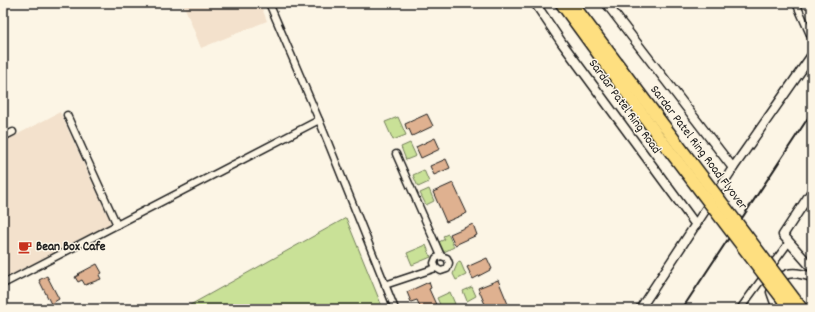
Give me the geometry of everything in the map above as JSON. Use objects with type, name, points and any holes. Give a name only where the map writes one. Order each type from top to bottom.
[{"type":"highway","name":"Sardar Patel Ring Road Flyover","points":[[561,3],[656,133],[790,309]]},
{"type":"highway","name":"Sardar Patel Ring Road Flyover","points":[[572,3],[802,309]]},
{"type":"street","points":[[269,3],[319,120],[395,309]]},
{"type":"street","name":"Sardar Patel Ring Road","points":[[535,3],[562,43],[696,225]]},
{"type":"street","points":[[606,3],[733,168]]},
{"type":"street","points":[[796,3],[812,39]]},
{"type":"street","points":[[640,309],[733,168],[812,54]]},
{"type":"street","points":[[67,116],[118,225]]},
{"type":"street","points":[[3,284],[319,120]]},
{"type":"street","points":[[3,137],[13,132]]},
{"type":"street","points":[[396,154],[441,256]]},
{"type":"street","points":[[812,192],[782,235],[812,268]]},
{"type":"street","points":[[740,309],[789,242]]},
{"type":"street","points":[[441,256],[447,258],[449,263],[447,269],[441,271],[436,268],[434,263],[436,258],[441,256]]},
{"type":"street","points":[[385,284],[436,268]]},
{"type":"street","points":[[777,309],[772,292],[776,282],[786,274],[798,272],[812,277]]},
{"type":"shaded area","points":[[183,3],[260,3],[267,21],[201,48]]},
{"type":"shaded area","points":[[60,112],[111,223],[3,279],[3,142]]},
{"type":"green space","points":[[398,117],[406,135],[393,140],[385,122]]},
{"type":"green space","points":[[410,143],[416,156],[406,160],[401,147]]},
{"type":"green space","points":[[424,170],[429,182],[418,187],[413,175]]},
{"type":"green space","points":[[429,189],[434,201],[426,205],[420,193]]},
{"type":"green space","points":[[346,218],[383,309],[183,309]]},
{"type":"green space","points":[[448,234],[454,247],[444,252],[439,242],[445,239],[443,236]]},
{"type":"green space","points":[[426,245],[431,257],[412,265],[407,253]]},
{"type":"green space","points":[[460,261],[466,275],[456,280],[453,274],[458,262]]},
{"type":"green space","points":[[472,287],[476,296],[467,301],[463,291]]},
{"type":"green space","points":[[450,292],[455,304],[442,309],[437,298]]},
{"type":"building","points":[[427,114],[433,126],[412,136],[409,129],[407,130],[405,124]]},
{"type":"building","points":[[435,138],[440,149],[421,158],[416,147]]},
{"type":"building","points":[[446,159],[450,168],[434,175],[430,166]]},
{"type":"building","points":[[453,183],[467,213],[446,222],[433,192]]},
{"type":"building","points":[[473,224],[477,235],[455,245],[450,234]]},
{"type":"building","points":[[487,258],[492,269],[473,279],[467,267]]},
{"type":"building","points":[[97,264],[102,273],[99,275],[101,279],[85,285],[82,280],[78,282],[75,277],[79,275],[78,274]]},
{"type":"building","points":[[47,276],[59,299],[51,304],[39,280]]},
{"type":"building","points":[[498,280],[510,309],[487,309],[478,288]]},
{"type":"building","points":[[429,282],[431,288],[429,289],[438,309],[421,309],[417,300],[411,302],[407,292]]},
{"type":"railway","points":[[682,309],[812,112]]},
{"type":"place","name":"Bean Box Cafe","points":[[25,247]]}]
